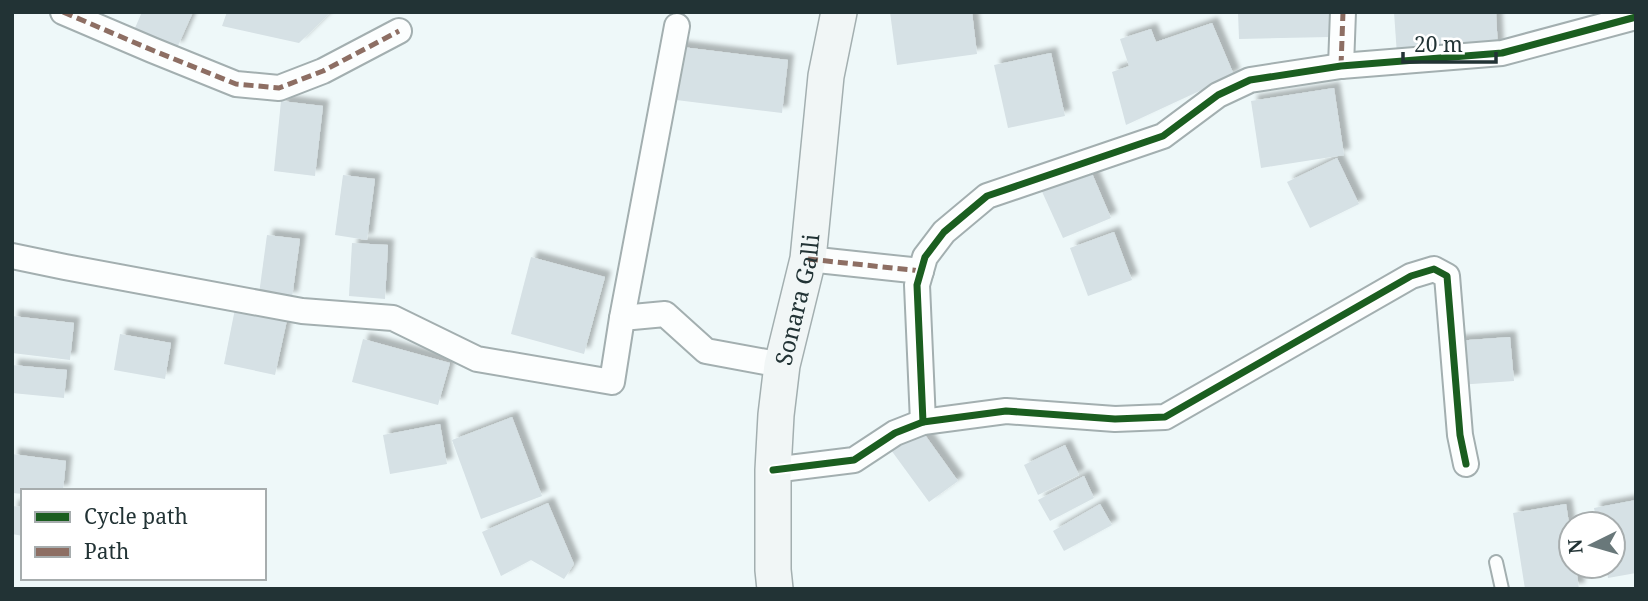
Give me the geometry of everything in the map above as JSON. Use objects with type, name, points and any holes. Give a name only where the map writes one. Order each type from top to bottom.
[{"type":"street","points":[[63,12],[236,84],[279,88],[323,71],[399,31]]},
{"type":"street","name":"Sonara Galli","points":[[775,589],[772,570],[776,415],[782,365],[808,259],[826,76],[839,12]]},
{"type":"street","points":[[1341,66],[1343,12]]},
{"type":"street","points":[[923,422],[917,285],[925,257],[944,232],[987,197],[1163,136],[1218,95],[1250,80],[1341,66],[1502,53],[1636,18]]},
{"type":"street","points":[[12,256],[302,311],[393,318],[477,359],[612,382],[677,26]]},
{"type":"street","points":[[808,259],[921,271]]},
{"type":"street","points":[[773,470],[854,460],[895,433],[923,422],[1006,411],[1115,419],[1165,417],[1411,276],[1434,269],[1447,276],[1460,435],[1466,464]]},
{"type":"street","points":[[622,318],[665,314],[706,351],[782,365]]},
{"type":"lane","points":[[1496,562],[1502,589]]},
{"type":"building","points":[[142,12],[193,12],[177,48],[135,28]]},
{"type":"building","points":[[227,12],[331,12],[299,43],[222,26]]},
{"type":"building","points":[[890,12],[972,12],[977,54],[897,65]]},
{"type":"building","points":[[1238,12],[1329,12],[1330,37],[1239,39]]},
{"type":"building","points":[[1394,12],[1496,12],[1498,49],[1397,55]]},
{"type":"building","points":[[1212,23],[1234,75],[1126,125],[1112,72],[1129,66],[1120,39],[1151,29],[1156,42]]},
{"type":"building","points":[[674,46],[788,60],[782,113],[668,99]]},
{"type":"building","points":[[1051,53],[1065,116],[1008,128],[994,65]]},
{"type":"building","points":[[1334,88],[1344,155],[1261,168],[1251,101]]},
{"type":"building","points":[[281,101],[323,106],[315,176],[274,171]]},
{"type":"building","points":[[1337,158],[1359,204],[1310,228],[1287,182]]},
{"type":"building","points":[[1088,164],[1111,218],[1063,238],[1039,185]]},
{"type":"building","points":[[343,175],[375,179],[367,240],[335,235]]},
{"type":"building","points":[[1114,232],[1132,280],[1088,296],[1070,248]]},
{"type":"building","points":[[267,235],[300,239],[292,298],[259,294]]},
{"type":"building","points":[[352,243],[388,245],[385,299],[349,296]]},
{"type":"building","points":[[531,257],[605,277],[584,354],[511,334]]},
{"type":"building","points":[[235,309],[287,320],[275,375],[224,364]]},
{"type":"building","points":[[12,316],[74,323],[70,360],[12,353]]},
{"type":"building","points":[[120,334],[171,343],[165,379],[114,370]]},
{"type":"building","points":[[1510,337],[1514,381],[1458,385],[1455,341]]},
{"type":"building","points":[[363,339],[450,363],[438,405],[352,382]]},
{"type":"building","points":[[12,365],[67,370],[64,398],[12,393]]},
{"type":"building","points":[[512,417],[542,496],[481,519],[452,440]]},
{"type":"building","points":[[440,424],[447,464],[390,474],[383,435]]},
{"type":"building","points":[[920,428],[958,481],[929,502],[891,450]]},
{"type":"building","points":[[1065,445],[1079,475],[1038,495],[1024,465]]},
{"type":"building","points":[[12,454],[66,461],[63,489],[21,489],[21,494],[12,493]]},
{"type":"building","points":[[1084,476],[1094,498],[1050,521],[1038,500]]},
{"type":"building","points":[[1636,500],[1636,573],[1627,575],[1627,510],[1594,508]]},
{"type":"building","points":[[548,503],[574,564],[564,579],[531,560],[501,576],[482,532]]},
{"type":"building","points":[[1100,504],[1112,525],[1064,551],[1053,531]]},
{"type":"building","points":[[1566,504],[1567,510],[1557,510],[1557,580],[1578,580],[1579,589],[1525,589],[1513,513]]},
{"type":"building","points":[[12,506],[21,507],[21,536],[12,534]]},
{"type":"marked path","points":[[63,12],[236,84],[279,88],[323,71],[399,31]]},
{"type":"marked path","points":[[1341,66],[1343,12]]},
{"type":"marked path","points":[[808,259],[921,271]]},
{"type":"cycle path","points":[[923,422],[917,285],[925,257],[944,232],[987,196],[1163,136],[1218,95],[1250,80],[1341,66],[1502,53],[1636,17]]},
{"type":"cycle path","points":[[773,470],[854,460],[895,433],[923,422],[1006,411],[1115,419],[1165,417],[1411,276],[1434,269],[1447,276],[1460,435],[1466,464]]}]
